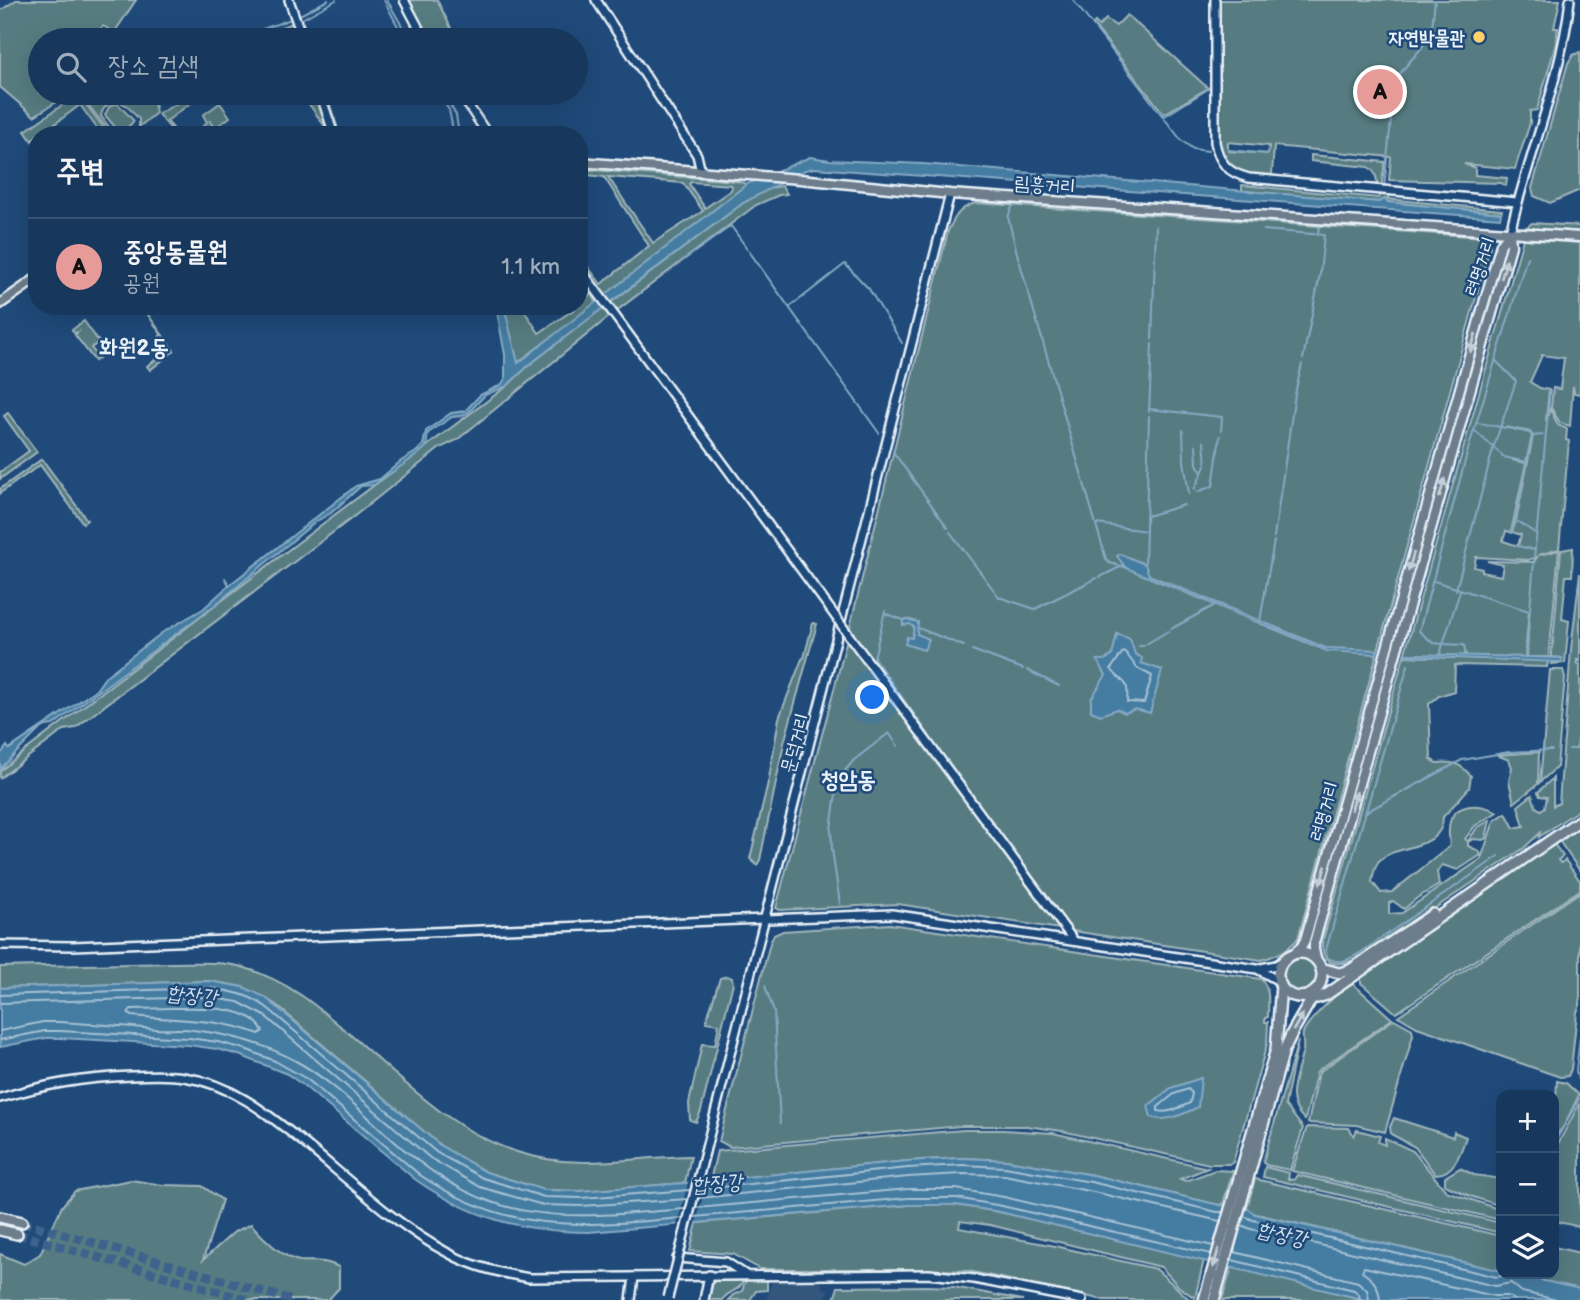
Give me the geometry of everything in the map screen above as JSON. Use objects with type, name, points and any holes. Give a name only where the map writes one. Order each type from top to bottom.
[{"type":"highway","points":[[1210,1297],[1276,1049],[1279,969],[1289,957],[1306,954],[1319,965],[1339,973],[1350,970],[1580,814]]},
{"type":"highway","points":[[1280,983],[1291,995],[1298,997],[1326,995],[1580,820]]},
{"type":"highway","points":[[1243,1178],[1284,1050],[1318,988],[1322,975],[1319,965]]},
{"type":"highway","points":[[1298,997],[1313,993],[1318,988]]},
{"type":"highway","points":[[0,1217],[22,1222]]},
{"type":"highway","points":[[0,1230],[17,1234]]},
{"type":"main road","name":"림흥거리","points":[[588,163],[950,194],[1580,237]]},
{"type":"main road","name":"려명거리","points":[[1289,957],[1305,940],[1501,244],[1510,232]]},
{"type":"main road","name":"려명거리","points":[[1319,965],[1314,943],[1511,246],[1510,232]]},
{"type":"main road","points":[[0,304],[28,284]]},
{"type":"street","points":[[289,0],[299,28]]},
{"type":"street","points":[[404,0],[419,28]]},
{"type":"street","points":[[596,0],[696,155],[701,172]]},
{"type":"street","points":[[1215,0],[1215,142],[1219,158],[1230,171],[1249,178],[1517,202]]},
{"type":"street","points":[[1510,232],[1562,54],[1570,0]]},
{"type":"street","points":[[324,105],[331,126]]},
{"type":"street","points":[[468,105],[482,126]]},
{"type":"street","name":"문덕거리","points":[[668,1299],[950,194]]},
{"type":"street","points":[[588,280],[1074,942]]},
{"type":"street","points":[[0,945],[73,946],[892,915],[1257,969],[1276,965],[1289,957]]},
{"type":"street","points":[[1257,969],[1280,983]]},
{"type":"street","points":[[0,1098],[51,1084],[100,1077],[184,1077],[205,1082],[255,1105],[411,1228],[448,1253],[489,1270],[529,1278],[929,1275],[974,1279],[1082,1300]]},
{"type":"street","points":[[677,1258],[726,1262],[746,1275]]},
{"type":"street","points":[[704,1300],[709,1275]]},
{"type":"street","points":[[631,1300],[634,1277]]},
{"type":"shaded area","points":[[773,1279],[821,1279],[822,1288],[828,1289],[825,1300],[766,1300]]},
{"type":"green space","points":[[16,0],[136,0],[117,28],[28,28],[28,105],[52,105],[34,116],[0,87],[0,11]]},
{"type":"green space","points":[[408,0],[437,0],[451,28],[423,28]]},
{"type":"green space","points":[[1217,0],[1560,0],[1554,28],[1558,28],[1556,43],[1537,110],[1530,111],[1530,123],[1515,169],[1464,164],[1475,168],[1475,175],[1507,178],[1506,186],[1501,183],[1389,180],[1391,157],[1274,146],[1272,174],[1268,177],[1239,174],[1226,166],[1217,141]],"holes":[[[1228,142],[1269,146],[1268,154],[1228,151]]]},
{"type":"green space","points":[[1127,15],[1208,88],[1164,114],[1093,24],[1095,22],[1099,26],[1106,19],[1116,26]]},
{"type":"green space","points":[[292,23],[294,28],[278,28]]},
{"type":"green space","points":[[1580,52],[1580,190],[1550,203],[1534,196],[1532,188],[1568,63],[1573,55]]},
{"type":"green space","points":[[62,105],[80,105],[52,126],[32,126]]},
{"type":"green space","points":[[80,105],[86,105],[102,126],[95,126]]},
{"type":"green space","points":[[88,105],[108,105],[101,116],[108,126],[105,126]]},
{"type":"green space","points":[[119,105],[134,121],[129,126],[114,126],[105,115],[109,107]]},
{"type":"green space","points":[[154,105],[156,113],[139,126],[139,119],[127,106]]},
{"type":"green space","points":[[174,105],[188,105],[167,121],[171,126],[158,114]]},
{"type":"green space","points":[[221,105],[230,117],[218,126],[214,126],[209,120],[213,126],[203,126],[207,122],[203,115]]},
{"type":"green space","points":[[310,105],[320,105],[327,126]]},
{"type":"green space","points":[[1311,155],[1385,162],[1381,189],[1377,189],[1376,176],[1368,167],[1311,161]]},
{"type":"green space","points":[[588,170],[747,184],[604,298],[588,274],[588,267],[601,284],[649,246],[604,177],[588,175]],"holes":[[[608,177],[683,183],[703,211],[653,243]],[[689,184],[731,185],[731,190],[705,208]]]},
{"type":"green space","points":[[1242,185],[1379,198],[1380,194],[1388,195],[1388,199],[1502,210],[1501,213],[1387,202],[1385,199],[1379,202],[1242,191]]},
{"type":"green space","points":[[782,186],[787,194],[756,205],[615,312],[609,304],[743,203],[769,188]]},
{"type":"green space","points":[[976,203],[1484,237],[1489,240],[1490,247],[1298,938],[1271,957],[1261,960],[898,904],[780,910],[776,908],[841,663],[948,231],[959,213]]},
{"type":"green space","points":[[1532,223],[1580,226],[1580,233],[1531,229],[1528,226]]},
{"type":"green space","points":[[1523,239],[1580,243],[1580,394],[1574,393],[1573,386],[1570,426],[1560,423],[1551,408],[1553,388],[1560,389],[1564,358],[1542,355],[1530,382],[1549,390],[1546,421],[1550,409],[1558,425],[1567,429],[1566,440],[1569,441],[1559,549],[1539,555],[1559,550],[1549,657],[1527,657],[1529,610],[1525,657],[1465,654],[1406,656],[1548,661],[1547,667],[1455,665],[1454,691],[1439,696],[1429,704],[1431,759],[1436,763],[1452,763],[1463,768],[1471,776],[1469,788],[1443,817],[1441,828],[1435,836],[1427,842],[1386,855],[1376,866],[1372,882],[1381,893],[1392,892],[1449,847],[1450,821],[1459,810],[1482,806],[1497,812],[1475,826],[1465,839],[1468,841],[1477,828],[1490,820],[1486,838],[1468,842],[1468,846],[1479,851],[1481,855],[1458,870],[1442,865],[1437,872],[1439,885],[1404,909],[1393,901],[1389,903],[1389,914],[1402,913],[1481,859],[1494,821],[1506,813],[1514,828],[1524,826],[1518,806],[1532,795],[1536,807],[1541,810],[1545,807],[1547,797],[1540,796],[1538,792],[1553,778],[1553,806],[1559,803],[1580,573],[1580,661],[1577,660],[1577,663],[1580,664],[1580,809],[1539,837],[1540,833],[1524,848],[1367,954],[1338,964],[1327,959],[1322,943]],"holes":[[[1505,427],[1530,432],[1533,436],[1512,532],[1521,535],[1518,546],[1503,541],[1506,531],[1511,532],[1526,463],[1512,460],[1526,462],[1532,436],[1530,433]],[[1476,557],[1528,560],[1537,557],[1534,562],[1487,561],[1503,565],[1501,576],[1482,572],[1482,569],[1474,567]]]},
{"type":"green space","points":[[1504,246],[1507,247],[1398,635],[1395,635]]},
{"type":"green space","points":[[591,293],[597,303],[588,310],[588,296]]},
{"type":"green space","points":[[604,307],[610,316],[457,440],[440,448],[75,728],[64,730],[0,778],[0,771],[26,750],[507,386],[529,365]]},
{"type":"green space","points":[[148,315],[174,351],[150,370],[147,366],[166,352],[158,340],[161,334]]},
{"type":"green space","points":[[506,315],[527,315],[539,333],[566,315],[581,315],[517,363]]},
{"type":"green space","points":[[84,321],[99,342],[91,348],[99,358],[95,361],[75,335],[78,332],[74,333],[72,330]]},
{"type":"green space","points":[[8,413],[37,452],[0,479],[0,472],[29,451],[4,416]]},
{"type":"green space","points":[[42,459],[87,520],[83,523],[40,465],[0,493],[0,489]]},
{"type":"green space","points":[[1573,548],[1572,576],[1566,576],[1562,619],[1569,621],[1565,663],[1551,664],[1561,662],[1561,658],[1552,657],[1552,653],[1561,550]]},
{"type":"green space","points":[[813,623],[817,624],[784,743],[757,865],[750,859],[769,778],[779,718],[804,658]]},
{"type":"green space","points":[[1386,667],[1389,667],[1310,946],[1307,945]]},
{"type":"green space","points":[[1550,670],[1563,670],[1565,677],[1557,767],[1540,782]]},
{"type":"green space","points":[[1539,752],[1538,784],[1514,803],[1509,781],[1512,767],[1509,760],[1497,755]]},
{"type":"green space","points":[[1580,826],[1580,871],[1560,842]]},
{"type":"green space","points":[[1554,844],[1563,856],[1558,860],[1561,863],[1565,860],[1580,881],[1580,890],[1396,1013],[1361,983],[1361,976]]},
{"type":"green space","points":[[1580,892],[1580,1005],[1568,1076],[1560,1077],[1417,1027],[1398,1016]]},
{"type":"green space","points":[[890,924],[1261,979],[1268,997],[1268,1017],[1265,1018],[1265,1022],[1268,1022],[1267,1044],[1233,1162],[1209,1164],[1062,1131],[1027,1126],[961,1126],[730,1147],[719,1141],[774,935],[783,931]]},
{"type":"green space","points":[[1301,958],[1313,963],[1318,975],[1313,987],[1301,992],[1289,987],[1284,975],[1289,963]]},
{"type":"green space","points":[[208,963],[242,967],[288,987],[327,1015],[429,1103],[493,1143],[539,1158],[560,1161],[604,1162],[691,1156],[685,1183],[580,1191],[544,1190],[486,1172],[441,1146],[275,1004],[243,987],[209,981],[0,988],[0,967]]},
{"type":"green space","points":[[720,978],[732,978],[733,983],[696,1122],[690,1120],[689,1103],[702,1044],[715,1045],[719,1024],[706,1022]]},
{"type":"green space","points":[[1352,983],[1392,1019],[1317,1071],[1305,1120],[1294,1104],[1293,1096],[1303,1050],[1303,1033],[1324,1006]]},
{"type":"green space","points":[[1394,1019],[1412,1029],[1413,1035],[1385,1132],[1356,1125],[1308,1123],[1319,1072]]},
{"type":"green space","points":[[1298,1041],[1285,1105],[1303,1128],[1290,1170],[1263,1162]]},
{"type":"green space","points":[[1557,1081],[1566,1083],[1579,1095],[1559,1132],[1559,1090],[1557,1090]]},
{"type":"green space","points":[[1580,1103],[1580,1227],[1559,1222],[1559,1142]]},
{"type":"green space","points":[[1394,1118],[1453,1137],[1454,1132],[1466,1137],[1452,1167],[1435,1174],[1415,1147],[1391,1134],[1390,1127]]},
{"type":"green space","points":[[1307,1127],[1349,1128],[1354,1136],[1357,1130],[1380,1136],[1378,1142],[1385,1145],[1385,1138],[1413,1151],[1446,1191],[1496,1208],[1496,1219],[1292,1171]]},
{"type":"green space","points":[[964,1130],[1053,1133],[1208,1168],[1180,1179],[1186,1181],[1215,1170],[1233,1171],[1223,1204],[1219,1205],[1093,1175],[1006,1160],[962,1158],[907,1161],[710,1181],[717,1151]]},
{"type":"green space","points":[[1265,1167],[1289,1173],[1288,1179],[1294,1180],[1297,1175],[1496,1222],[1496,1232],[1263,1177]]},
{"type":"green space","points":[[1460,1168],[1474,1175],[1496,1178],[1496,1204],[1445,1185],[1445,1177]]},
{"type":"green space","points":[[1255,1179],[1496,1235],[1496,1270],[1252,1213],[1247,1208]]},
{"type":"green space","points":[[131,1180],[163,1185],[202,1186],[222,1200],[203,1260],[234,1232],[251,1224],[287,1256],[300,1261],[323,1262],[339,1267],[339,1288],[328,1300],[0,1300],[0,1254],[24,1264],[40,1254],[62,1206],[75,1191]]},
{"type":"green space","points":[[909,1205],[956,1205],[1000,1212],[1204,1260],[1195,1298],[1178,1286],[1161,1267],[990,1225],[960,1221],[959,1228],[1156,1269],[1190,1300],[1104,1300],[968,1271],[760,1269],[733,1254],[690,1251],[697,1223]]},
{"type":"green space","points":[[1559,1248],[1580,1253],[1580,1289],[1535,1279],[1559,1279]]},
{"type":"green space","points":[[1232,1267],[1366,1300],[1222,1300]]},
{"type":"green space","points":[[714,1279],[743,1279],[738,1288],[722,1300],[708,1300]]},
{"type":"green space","points":[[746,1279],[767,1280],[767,1290],[756,1291],[750,1300],[728,1300],[742,1291]]},
{"type":"green space","points":[[838,1287],[953,1287],[1023,1300],[834,1300]]},
{"type":"water","points":[[810,157],[1379,202],[1385,199],[1387,202],[1501,213],[1500,218],[814,168],[805,170],[743,203],[529,365],[507,386],[485,395],[469,412],[452,417],[428,433],[426,447],[417,455],[374,485],[361,486],[215,605],[53,725],[39,730],[0,769],[0,755],[7,746],[9,749],[96,690],[106,676],[163,632],[203,609],[228,586],[356,486],[380,479],[416,452],[423,445],[426,431],[451,413],[465,411],[480,395],[501,385],[505,379],[505,355],[498,315],[506,315],[518,363],[579,315],[588,315],[588,308],[747,184]]},
{"type":"water","points":[[1120,554],[1145,564],[1149,575],[1326,648],[1378,650],[1376,654],[1327,651],[1126,568],[1117,556]]},
{"type":"water","points":[[906,619],[918,622],[917,634],[929,639],[924,650],[905,644],[907,637],[912,638],[914,627],[910,624],[903,625]]},
{"type":"water","points":[[1117,634],[1130,639],[1135,654],[1142,658],[1141,663],[1162,670],[1150,713],[1135,709],[1125,713],[1117,709],[1101,715],[1091,711],[1091,699],[1106,675],[1097,660],[1112,656]]},
{"type":"water","points":[[1406,654],[1562,658],[1561,662]]},
{"type":"water","name":"합장강","points":[[209,981],[243,987],[265,997],[441,1146],[486,1172],[544,1190],[580,1191],[685,1183],[907,1161],[962,1158],[1006,1160],[1093,1175],[1219,1205],[1247,1208],[1255,1214],[1496,1270],[1496,1279],[1535,1279],[1580,1289],[1580,1300],[1366,1300],[1000,1212],[956,1205],[908,1205],[589,1232],[519,1226],[477,1213],[436,1193],[416,1180],[303,1085],[287,1074],[242,1056],[188,1045],[60,1038],[0,1047],[0,988]]},
{"type":"water","points":[[1201,1078],[1198,1107],[1169,1118],[1151,1117],[1148,1106],[1171,1088]]},
{"type":"pier","points":[[708,1177],[695,1227],[676,1229],[689,1179]]},
{"type":"pier","points":[[1225,1201],[1247,1205],[1229,1270],[1207,1264]]},
{"type":"waterway","points":[[298,16],[328,0]]},
{"type":"waterway","points":[[305,28],[302,19],[336,0]]},
{"type":"waterway","points":[[384,0],[399,28]]},
{"type":"waterway","points":[[387,0],[403,28]]},
{"type":"waterway","points":[[1073,0],[1181,140],[1193,149],[1208,151]]},
{"type":"waterway","points":[[1384,188],[1395,82],[1430,34],[1435,0]]},
{"type":"waterway","points":[[266,28],[291,19]]},
{"type":"waterway","points":[[1165,116],[1208,89]]},
{"type":"waterway","points":[[330,105],[337,126]]},
{"type":"waterway","points":[[446,105],[452,126]]},
{"type":"waterway","points":[[450,105],[456,115],[458,126]]},
{"type":"waterway","points":[[1229,150],[1268,154]]},
{"type":"waterway","points":[[1012,207],[1008,217],[1017,253],[1106,559],[1109,563],[1125,567]]},
{"type":"waterway","points":[[682,261],[731,226],[879,433]]},
{"type":"waterway","points":[[1152,339],[1156,226]]},
{"type":"waterway","points":[[1318,233],[1319,227]]},
{"type":"waterway","points":[[1264,230],[1324,235],[1320,274],[1303,359]]},
{"type":"waterway","points":[[1440,655],[1443,644],[1433,643],[1419,631],[1468,450],[1527,257]]},
{"type":"waterway","points":[[790,307],[845,264],[869,289],[902,343]]},
{"type":"waterway","points":[[1149,412],[1152,344]]},
{"type":"waterway","points":[[1456,590],[1493,449],[1516,381],[1495,360]]},
{"type":"waterway","points":[[1274,537],[1295,394],[1302,364]]},
{"type":"waterway","points":[[1534,560],[1550,391]]},
{"type":"waterway","points":[[1149,409],[1222,417],[1221,431]]},
{"type":"waterway","points":[[1145,564],[1149,416]]},
{"type":"waterway","points":[[1478,423],[1530,432],[1532,436]]},
{"type":"waterway","points":[[1183,430],[1189,494]]},
{"type":"waterway","points":[[1475,431],[1504,457],[1526,462]]},
{"type":"waterway","points":[[1535,533],[1515,520],[1532,436],[1543,435]]},
{"type":"waterway","points":[[1197,492],[1213,486],[1220,436]]},
{"type":"waterway","points":[[1194,490],[1206,464],[1204,442]]},
{"type":"waterway","points":[[1196,445],[1197,464],[1201,471]]},
{"type":"waterway","points":[[894,453],[948,528]]},
{"type":"waterway","points":[[1147,516],[1184,505]]},
{"type":"waterway","points":[[1511,533],[1515,520]]},
{"type":"waterway","points":[[1097,524],[1146,531]]},
{"type":"waterway","points":[[950,532],[999,597],[1035,609],[1097,578]]},
{"type":"waterway","points":[[1260,621],[1274,541]]},
{"type":"waterway","points":[[1518,546],[1534,550]]},
{"type":"waterway","points":[[1526,657],[1534,561]]},
{"type":"waterway","points":[[1100,577],[1120,567]]},
{"type":"waterway","points":[[225,578],[230,586]]},
{"type":"waterway","points":[[1434,581],[1529,611]]},
{"type":"waterway","points":[[1460,591],[1443,644],[1464,645],[1466,655]]},
{"type":"waterway","points":[[1171,629],[1215,605]]},
{"type":"waterway","points":[[885,611],[874,658],[929,735]]},
{"type":"waterway","points":[[886,614],[904,620]]},
{"type":"waterway","points":[[918,628],[964,646]]},
{"type":"waterway","points":[[1139,646],[1168,631]]},
{"type":"waterway","points":[[972,650],[1023,669]]},
{"type":"waterway","points":[[1408,665],[1326,950],[1327,957],[1340,961],[1360,953],[1499,856]]},
{"type":"waterway","points":[[1027,670],[1059,686]]},
{"type":"waterway","points":[[1569,749],[1577,747],[1580,722]]},
{"type":"waterway","points":[[840,904],[831,829],[838,779],[854,760],[889,733],[898,746]]},
{"type":"waterway","points":[[1366,812],[1462,760],[1509,752],[1552,750]]},
{"type":"waterway","points":[[765,986],[774,1012],[780,1123]]},
{"type":"waterway","points":[[1580,1037],[1576,1071],[1580,1084]]},
{"type":"waterway","points":[[1559,1135],[1580,1098]]},
{"type":"tunnel","points":[[22,1222],[291,1300]]},
{"type":"tunnel","points":[[17,1234],[247,1300]]},
{"type":"place","name":"자연박물관","points":[[1479,37]]},
{"type":"place","name":"중앙동물원","points":[[1380,92]]},
{"type":"district","name":"화원2동","points":[[134,347]]},
{"type":"district","name":"청암동","points":[[848,779]]}]
